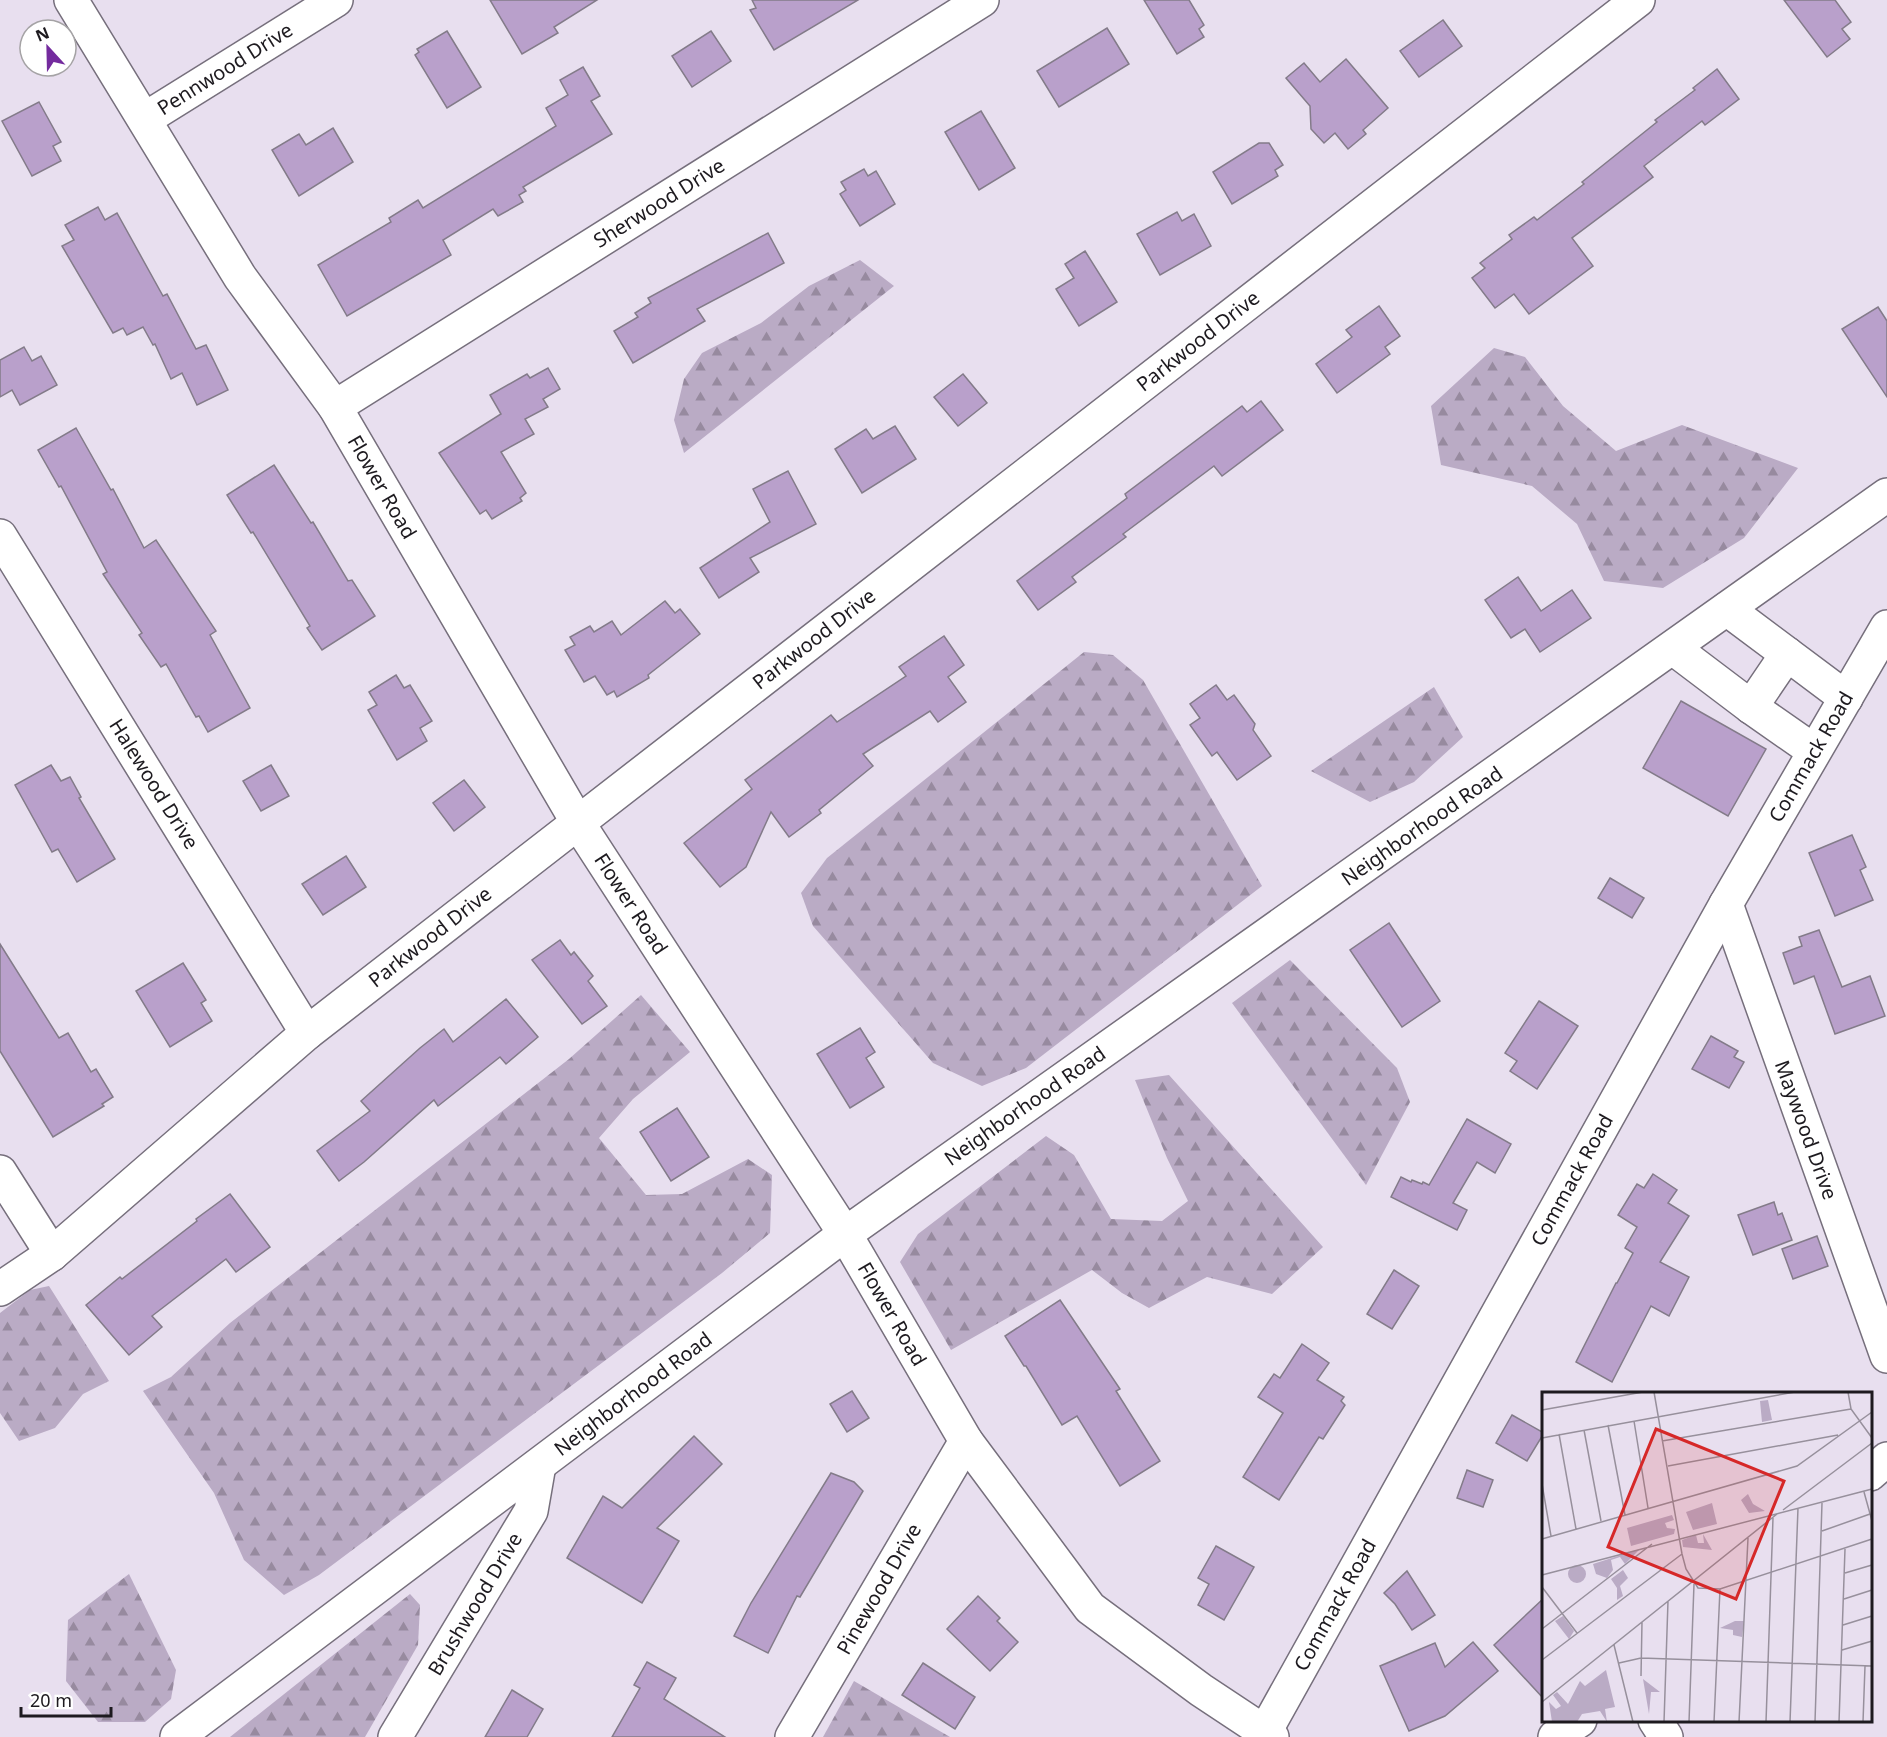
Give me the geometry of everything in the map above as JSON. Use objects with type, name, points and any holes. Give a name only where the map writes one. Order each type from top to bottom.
[{"type":"street","name":"Flower Road","points":[[71,0],[240,277],[335,407],[578,823],[845,1234],[966,1441],[1090,1608],[1266,1736]]},
{"type":"street","name":"Pennwood Drive","points":[[145,119],[336,0]]},
{"type":"street","name":"Sherwood Drive","points":[[335,407],[982,0]]},
{"type":"street","name":"Parkwood Drive","points":[[0,1289],[52,1254],[307,1033],[1638,0]]},
{"type":"street","name":"Neighborhood Road","points":[[177,1737],[845,1234],[1887,495]]},
{"type":"street","name":"Halewood Drive","points":[[0,536],[307,1033]]},
{"type":"street","points":[[1727,609],[1846,698]]},
{"type":"street","name":"Commack Road","points":[[1266,1736],[1726,904],[1887,627]]},
{"type":"street","points":[[1673,648],[1751,707],[1815,751]]},
{"type":"street","points":[[1751,707],[1786,654]]},
{"type":"street","name":"Maywood Drive","points":[[1726,904],[1887,1356]]},
{"type":"street","points":[[0,1172],[52,1254]]},
{"type":"street","name":"Pinewood Drive","points":[[792,1737],[966,1441]]},
{"type":"street","points":[[1872,1472],[1887,1459]]},
{"type":"street","name":"Brushwood Drive","points":[[395,1737],[531,1511],[539,1465]]},
{"type":"street","points":[[1555,1737],[1577,1722]]},
{"type":"street","points":[[1656,1722],[1666,1737]]},
{"type":"green space","points":[[860,260],[894,286],[684,453],[674,420],[684,379],[702,353],[761,323],[809,286]]},
{"type":"green space","points":[[1494,348],[1525,357],[1563,406],[1616,451],[1682,425],[1798,468],[1744,538],[1663,588],[1604,581],[1577,524],[1532,486],[1441,465],[1431,406]]},
{"type":"green space","points":[[1084,652],[1113,655],[1143,680],[1262,886],[1026,1068],[982,1086],[933,1063],[813,926],[801,893],[827,858]]},
{"type":"green space","points":[[1434,687],[1463,737],[1414,782],[1370,802],[1311,771]]},
{"type":"green space","points":[[1290,960],[1397,1068],[1410,1102],[1366,1185],[1232,1003]]},
{"type":"green space","points":[[641,995],[690,1052],[633,1099],[599,1138],[646,1195],[682,1194],[748,1159],[772,1175],[770,1233],[722,1273],[319,1575],[284,1595],[244,1560],[214,1493],[143,1391],[171,1377],[230,1323],[569,1059]]},
{"type":"green space","points":[[1169,1075],[1323,1247],[1272,1294],[1207,1277],[1149,1308],[1122,1293],[1092,1270],[951,1350],[900,1262],[918,1234],[1046,1136],[1074,1155],[1111,1219],[1162,1221],[1188,1201],[1167,1158],[1135,1080]]},
{"type":"green space","points":[[49,1286],[109,1381],[83,1394],[55,1428],[19,1441],[0,1413],[0,1313],[30,1290]]},
{"type":"green space","points":[[129,1574],[176,1670],[171,1699],[145,1722],[98,1722],[66,1681],[68,1620]]},
{"type":"green space","points":[[410,1594],[420,1605],[418,1645],[365,1737],[230,1737]]},
{"type":"green space","points":[[854,1681],[950,1737],[823,1737]]},
{"type":"building","points":[[490,0],[597,0],[554,27],[558,33],[522,54]]},
{"type":"building","points":[[752,0],[858,0],[774,50],[750,10],[756,8]]},
{"type":"building","points":[[1144,0],[1189,0],[1204,25],[1199,29],[1204,37],[1177,54]]},
{"type":"building","points":[[1784,0],[1835,0],[1851,22],[1842,29],[1850,39],[1827,57]]},
{"type":"building","points":[[1443,20],[1462,46],[1419,77],[1400,51]]},
{"type":"building","points":[[1107,28],[1129,64],[1059,107],[1037,71]]},
{"type":"building","points":[[447,31],[481,87],[447,108],[415,55],[419,52],[417,49]]},
{"type":"building","points":[[711,31],[731,61],[692,87],[672,56]]},
{"type":"building","points":[[1346,59],[1388,108],[1363,130],[1366,134],[1348,149],[1335,133],[1324,143],[1311,129],[1310,106],[1286,78],[1304,63],[1320,82]]},
{"type":"building","points":[[583,67],[600,96],[591,101],[612,134],[523,187],[526,191],[519,195],[523,202],[498,216],[493,209],[443,240],[451,255],[347,316],[318,265],[391,222],[389,218],[418,200],[423,208],[556,126],[546,108],[568,95],[560,80]]},
{"type":"building","points":[[1717,69],[1739,99],[1705,125],[1702,121],[1644,166],[1653,177],[1572,238],[1593,266],[1529,314],[1514,294],[1495,308],[1472,278],[1485,268],[1480,263],[1512,239],[1509,235],[1534,217],[1537,220],[1584,184],[1582,182],[1657,122],[1655,120],[1695,90],[1693,88]]},
{"type":"building","points":[[39,102],[61,142],[53,146],[61,161],[32,176],[2,121]]},
{"type":"building","points":[[981,111],[1015,168],[979,190],[945,132]]},
{"type":"building","points":[[333,128],[353,162],[299,196],[272,150],[299,134],[306,145]]},
{"type":"building","points":[[1259,143],[1269,143],[1283,165],[1275,170],[1278,176],[1232,204],[1213,172]]},
{"type":"building","points":[[864,169],[868,176],[876,171],[895,204],[860,226],[840,194],[846,190],[841,182]]},
{"type":"building","points":[[98,207],[105,220],[117,213],[163,296],[167,294],[196,349],[206,345],[228,390],[197,405],[182,373],[171,379],[155,344],[153,345],[143,327],[127,335],[123,328],[113,333],[62,246],[74,240],[65,225]]},
{"type":"building","points":[[1177,212],[1182,221],[1194,214],[1211,246],[1160,275],[1137,234]]},
{"type":"building","points":[[768,233],[784,263],[697,309],[705,321],[633,363],[614,331],[638,317],[635,313],[651,303],[648,298]]},
{"type":"building","points":[[1085,251],[1117,302],[1079,326],[1056,289],[1074,278],[1065,264]]},
{"type":"building","points":[[1379,306],[1400,336],[1385,347],[1390,354],[1337,393],[1316,364],[1352,337],[1346,330]]},
{"type":"building","points":[[1878,307],[1887,321],[1887,397],[1842,329]]},
{"type":"building","points":[[24,347],[32,361],[41,356],[57,385],[20,405],[12,390],[0,397],[0,360]]},
{"type":"building","points":[[548,368],[560,389],[543,399],[548,407],[525,419],[534,434],[501,452],[526,493],[520,498],[522,501],[492,519],[486,510],[480,514],[439,453],[501,414],[490,395],[527,374],[530,378]]},
{"type":"building","points":[[963,374],[987,403],[958,426],[934,397]]},
{"type":"building","points":[[1261,401],[1283,430],[1222,476],[1214,466],[1123,534],[1126,537],[1072,577],[1076,582],[1038,610],[1017,581],[1127,498],[1125,494],[1242,406],[1247,412]]},
{"type":"building","points":[[895,426],[916,459],[862,493],[835,449],[866,429],[873,439]]},
{"type":"building","points":[[76,428],[111,490],[113,489],[144,548],[156,540],[216,631],[210,635],[250,708],[208,732],[199,716],[196,717],[166,664],[161,667],[139,635],[142,633],[103,574],[107,572],[61,486],[59,487],[38,450]]},
{"type":"building","points":[[274,465],[311,523],[313,522],[348,581],[352,580],[375,616],[322,650],[307,628],[310,626],[253,532],[251,533],[227,495]]},
{"type":"building","points":[[788,471],[816,524],[750,558],[759,572],[719,598],[700,568],[770,522],[753,489]]},
{"type":"building","points":[[1518,577],[1541,611],[1572,590],[1591,618],[1540,652],[1525,629],[1511,638],[1485,600]]},
{"type":"building","points":[[665,601],[675,613],[680,609],[700,634],[648,675],[649,678],[617,697],[614,691],[607,695],[595,676],[584,682],[565,650],[575,645],[570,637],[590,626],[594,632],[612,621],[621,635]]},
{"type":"building","points":[[944,636],[964,665],[948,677],[966,702],[938,722],[930,711],[863,754],[873,766],[819,810],[821,813],[789,837],[771,812],[746,867],[720,887],[684,843],[752,789],[745,780],[831,715],[837,722],[906,676],[899,667]]},
{"type":"building","points":[[396,675],[404,688],[410,685],[432,721],[420,728],[427,741],[397,760],[368,710],[377,705],[369,692]]},
{"type":"building","points":[[1216,685],[1227,700],[1234,695],[1255,724],[1253,730],[1271,756],[1237,780],[1217,752],[1212,756],[1190,725],[1200,718],[1190,704]]},
{"type":"building","points":[[1681,701],[1766,749],[1728,816],[1643,768]]},
{"type":"building","points":[[51,765],[61,781],[70,777],[81,797],[79,798],[115,859],[77,882],[58,849],[52,852],[15,785]]},
{"type":"building","points":[[271,765],[289,796],[261,811],[243,781]]},
{"type":"building","points":[[464,780],[485,807],[454,831],[433,803]]},
{"type":"building","points":[[1852,835],[1866,867],[1860,870],[1873,900],[1835,916],[1809,853]]},
{"type":"building","points":[[346,856],[366,887],[323,915],[302,884]]},
{"type":"building","points":[[1610,878],[1644,898],[1632,918],[1598,898]]},
{"type":"building","points":[[1389,923],[1440,1001],[1402,1027],[1350,950]]},
{"type":"building","points":[[1819,930],[1842,987],[1870,976],[1885,1016],[1835,1034],[1814,976],[1794,984],[1783,953],[1802,946],[1799,937]]},
{"type":"building","points":[[560,940],[571,955],[574,952],[593,976],[588,981],[607,1006],[582,1024],[532,960]]},
{"type":"building","points":[[0,944],[59,1038],[68,1033],[91,1072],[96,1069],[113,1097],[102,1104],[104,1106],[53,1137],[0,1051]]},
{"type":"building","points":[[183,963],[206,1000],[201,1003],[212,1021],[170,1047],[136,991]]},
{"type":"building","points":[[506,999],[538,1037],[506,1064],[500,1057],[438,1106],[434,1100],[339,1181],[317,1151],[370,1111],[361,1101],[444,1029],[453,1042]]},
{"type":"building","points":[[1539,1001],[1578,1026],[1537,1089],[1510,1071],[1517,1061],[1505,1053]]},
{"type":"building","points":[[860,1028],[875,1052],[866,1058],[884,1087],[850,1108],[817,1054]]},
{"type":"building","points":[[1711,1036],[1738,1051],[1734,1057],[1744,1062],[1729,1088],[1692,1069]]},
{"type":"building","points":[[677,1108],[709,1157],[671,1181],[640,1132]]},
{"type":"building","points":[[1467,1119],[1511,1144],[1495,1173],[1477,1162],[1453,1203],[1467,1210],[1457,1230],[1391,1197],[1401,1177],[1411,1182],[1412,1180],[1429,1185]]},
{"type":"building","points":[[1653,1174],[1677,1190],[1668,1203],[1689,1216],[1660,1262],[1689,1277],[1669,1316],[1651,1306],[1612,1382],[1576,1362],[1633,1253],[1625,1248],[1637,1227],[1618,1215],[1637,1184],[1644,1188]]},
{"type":"building","points":[[230,1194],[270,1247],[236,1272],[226,1259],[152,1316],[162,1327],[129,1355],[86,1305]]},
{"type":"building","points":[[1774,1202],[1778,1215],[1782,1213],[1792,1240],[1753,1255],[1738,1215]]},
{"type":"building","points":[[1817,1236],[1828,1266],[1793,1279],[1782,1249]]},
{"type":"building","points":[[1394,1270],[1419,1286],[1392,1329],[1367,1314]]},
{"type":"building","points":[[1060,1300],[1120,1389],[1116,1391],[1160,1461],[1120,1486],[1077,1416],[1062,1425],[1005,1336]]},
{"type":"building","points":[[1302,1344],[1329,1363],[1317,1380],[1344,1397],[1341,1401],[1345,1405],[1323,1439],[1319,1437],[1279,1500],[1243,1477],[1283,1413],[1258,1397],[1274,1374],[1280,1378]]},
{"type":"building","points":[[852,1391],[869,1418],[847,1432],[830,1404]]},
{"type":"building","points":[[1512,1415],[1542,1432],[1542,1436],[1527,1461],[1496,1443]]},
{"type":"building","points":[[694,1436],[722,1464],[657,1528],[679,1541],[642,1603],[567,1558],[603,1496],[622,1508]]},
{"type":"building","points":[[1467,1470],[1493,1480],[1483,1507],[1457,1498]]},
{"type":"building","points":[[831,1473],[854,1482],[863,1491],[800,1597],[797,1596],[768,1653],[734,1636],[751,1603]]},
{"type":"building","points":[[1216,1546],[1254,1567],[1224,1620],[1198,1605],[1209,1584],[1198,1578]]},
{"type":"building","points":[[1407,1571],[1435,1615],[1412,1630],[1395,1604],[1384,1593]]},
{"type":"building","points":[[978,1596],[1000,1618],[997,1621],[1018,1642],[990,1671],[947,1629]]},
{"type":"building","points":[[1542,1600],[1542,1697],[1494,1645]]},
{"type":"building","points":[[1473,1642],[1498,1671],[1445,1716],[1409,1731],[1380,1666],[1435,1643],[1445,1667]]},
{"type":"building","points":[[647,1662],[676,1678],[664,1699],[725,1737],[612,1737],[640,1688],[634,1685]]},
{"type":"building","points":[[923,1663],[975,1697],[955,1729],[902,1695]]},
{"type":"building","points":[[512,1690],[543,1709],[527,1737],[485,1737]]}]
